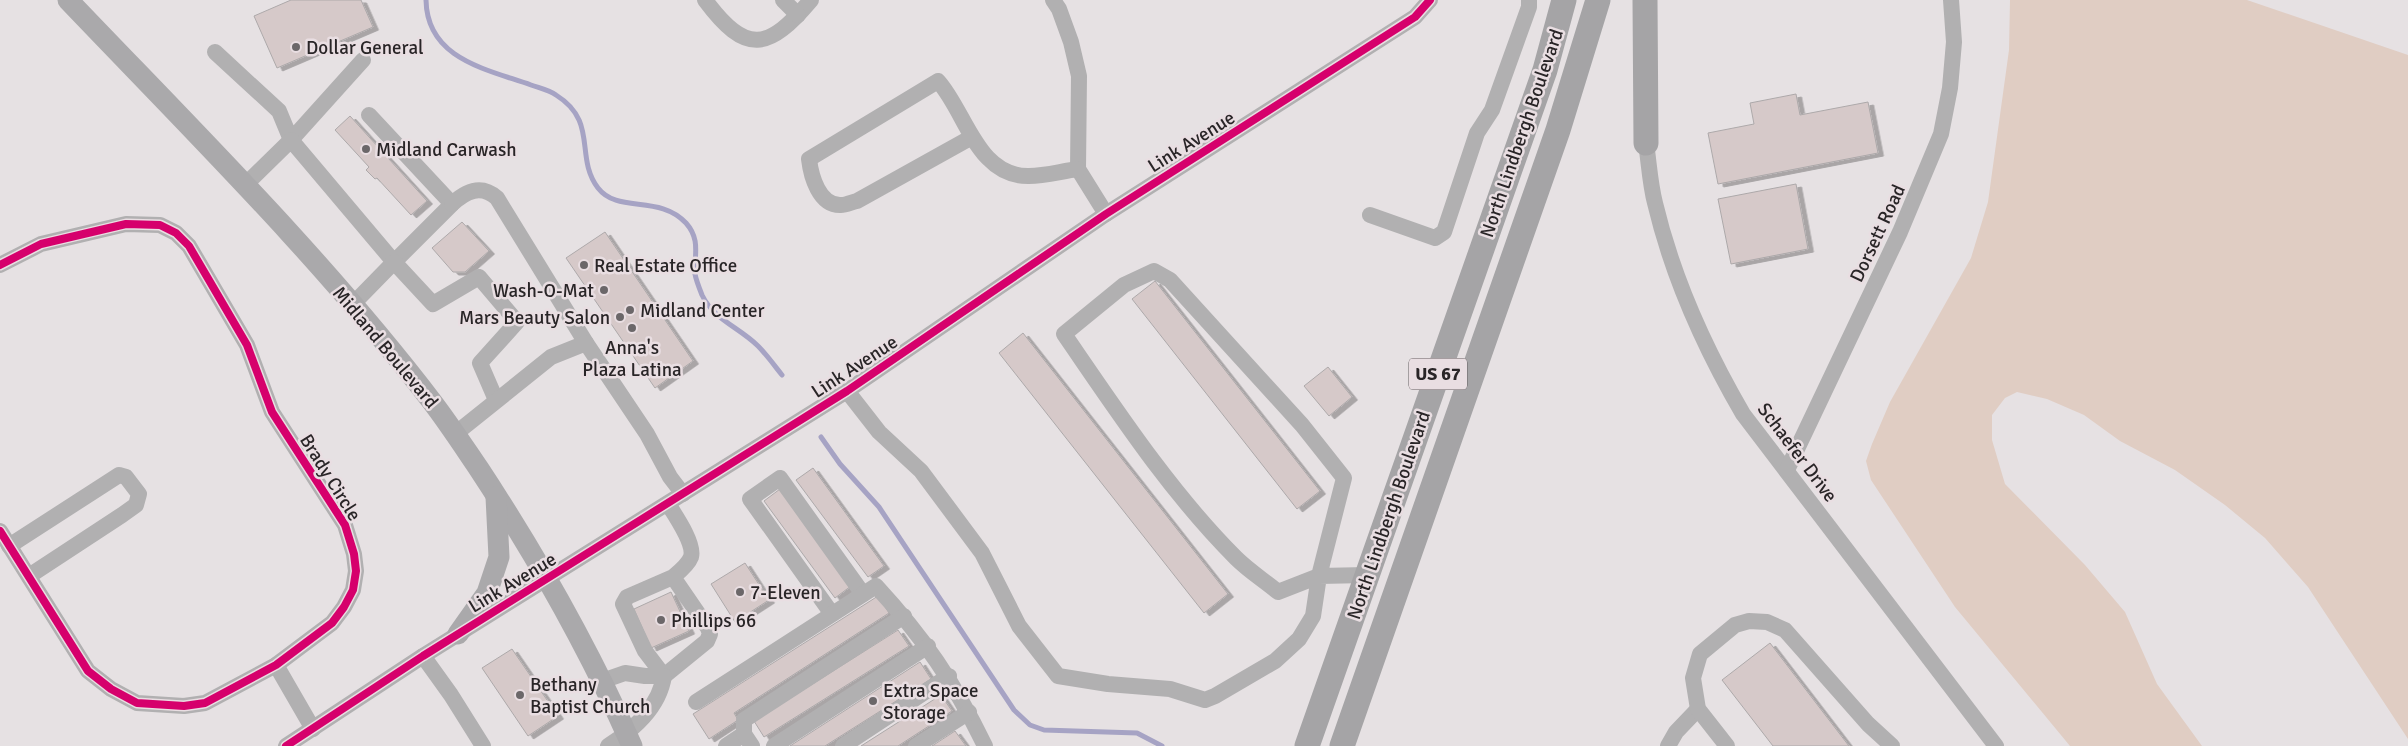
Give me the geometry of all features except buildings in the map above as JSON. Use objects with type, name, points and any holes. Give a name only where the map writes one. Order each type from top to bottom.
[{"type":"highway","name":"North Lindbergh Boulevard","points":[[1307,746],[1545,70],[1564,0]]},
{"type":"highway","name":"North Lindbergh Boulevard","points":[[1342,746],[1558,130],[1598,0]]},
{"type":"highway","points":[[1645,0],[1646,143]]},
{"type":"main road","name":"Midland Boulevard","points":[[68,0],[245,185],[352,304],[434,403],[496,494],[548,580],[602,681],[629,740]]},
{"type":"main road","points":[[458,634],[487,593],[498,557],[496,494]]},
{"type":"street","points":[[705,0],[724,24],[745,39],[759,41],[776,35],[811,0]]},
{"type":"street","points":[[783,0],[798,15]]},
{"type":"street","points":[[1053,0],[1059,8],[1068,34],[1079,76],[1078,169],[1106,214]]},
{"type":"street","name":"Link Avenue","points":[[286,746],[423,656],[548,580],[848,390],[1106,214],[1415,17],[1430,0]]},
{"type":"street","points":[[1370,215],[1435,238],[1444,232],[1477,134],[1496,100],[1530,7],[1529,0]]},
{"type":"street","name":"Dorsett Road","points":[[1787,470],[1900,232],[1941,134],[1950,88],[1954,42],[1951,0]]},
{"type":"street","points":[[215,52],[280,111],[291,140],[359,218],[394,262],[433,304],[479,277],[517,322],[480,363],[496,400]]},
{"type":"street","points":[[245,185],[291,140],[363,60]]},
{"type":"street","points":[[972,137],[857,201],[841,205],[829,202],[819,191],[811,176],[809,159],[938,81],[947,91],[972,137],[988,160],[1019,175],[1030,176],[1078,169]]},
{"type":"street","points":[[369,115],[452,204]]},
{"type":"street","name":"Schaefer Drive","points":[[1646,143],[1655,203],[1680,286],[1711,360],[1743,414],[1996,746]]},
{"type":"street","points":[[352,304],[464,192],[478,189],[490,192],[498,198],[586,343],[647,434],[670,477],[683,494]]},
{"type":"street","name":"Brady Circle","points":[[0,265],[41,244],[126,224],[160,225],[176,233],[189,246],[247,344],[272,412],[345,526],[354,554],[356,571],[353,590],[344,607],[332,623],[276,665],[206,703],[184,706],[137,703],[111,689],[88,670],[0,531]]},
{"type":"street","points":[[848,390],[879,432],[921,471],[982,553],[1019,626],[1058,676],[1170,689],[1205,700],[1275,661],[1299,639],[1313,616],[1319,576],[1344,478],[1302,425],[1170,280],[1154,271],[1124,285],[1064,334],[1134,434],[1193,510],[1237,559],[1278,592],[1319,576],[1367,575]]},
{"type":"street","points":[[455,434],[551,357],[586,343]]},
{"type":"street","points":[[9,546],[119,475],[126,477],[139,494],[136,505],[28,576]]},
{"type":"street","points":[[832,614],[750,499],[780,478],[863,594]]},
{"type":"street","points":[[608,746],[629,740],[663,685],[664,676],[645,651],[623,604],[627,597],[673,578],[688,563],[692,556],[691,547],[680,522],[668,504]]},
{"type":"street","points":[[602,681],[625,673],[664,676],[707,641],[710,634],[703,621],[673,578]]},
{"type":"street","points":[[696,702],[876,586],[904,616],[949,676],[985,746]]},
{"type":"street","points":[[726,746],[748,740],[744,720],[904,616]]},
{"type":"street","points":[[1727,746],[1698,709],[1693,678],[1700,654],[1735,625],[1749,621],[1767,622],[1785,630],[1868,724],[1892,746]]},
{"type":"street","points":[[774,746],[928,646]]},
{"type":"street","points":[[423,656],[451,695],[483,746]]},
{"type":"street","points":[[276,665],[313,729]]},
{"type":"street","points":[[842,746],[949,676]]},
{"type":"street","points":[[1668,746],[1676,732],[1698,709]]},
{"type":"street","points":[[916,746],[969,712]]},
{"type":"shaded area","points":[[2010,0],[2247,0],[2408,55],[2408,739],[2308,587],[2265,538],[2225,505],[2175,470],[2120,441],[2084,415],[2047,399],[2017,392],[2005,398],[1992,415],[1992,440],[2005,484],[2085,565],[2125,612],[2157,684],[2202,746],[2070,746],[1955,607],[1871,480],[1866,461],[1872,444],[1890,402],[1971,258],[1988,202],[2009,50]]},
{"type":"waterway","points":[[426,0],[429,20],[437,36],[448,49],[478,67],[550,92],[569,105],[577,116],[582,128],[587,164],[591,176],[598,188],[606,196],[628,203],[664,209],[675,214],[686,223],[694,235],[696,276],[707,304],[720,317],[751,339],[782,375]]},
{"type":"waterway","points":[[821,437],[840,464],[879,507],[1014,710],[1030,725],[1044,730],[1137,733],[1162,746]]},
{"type":"cycle path","points":[[286,746],[423,656],[847,391],[1106,214],[1415,17],[1430,0]]},
{"type":"cycle path","points":[[0,265],[41,244],[126,224],[160,225],[176,233],[189,246],[247,345],[272,412],[345,525],[354,554],[356,571],[353,590],[344,607],[332,623],[276,665],[205,703],[184,706],[137,703],[111,689],[88,671],[0,531]]},
{"type":"place","name":"Dollar General","points":[[296,47]]},
{"type":"place","name":"Midland Carwash","points":[[366,149]]},
{"type":"place","name":"Real Estate Office","points":[[584,265]]},
{"type":"place","name":"Wash-O-Mat","points":[[604,290]]},
{"type":"place","name":"Midland Center","points":[[630,310]]},
{"type":"place","name":"Mars Beauty Salon","points":[[620,317]]},
{"type":"place","name":"Anna's Plaza Latina","points":[[632,328]]},
{"type":"place","name":"7-Eleven","points":[[740,592]]},
{"type":"place","name":"Phillips 66","points":[[661,620]]},
{"type":"place","name":"Bethany Baptist Church","points":[[520,695]]},
{"type":"place","name":"Extra Space Storage","points":[[873,701]]}]
